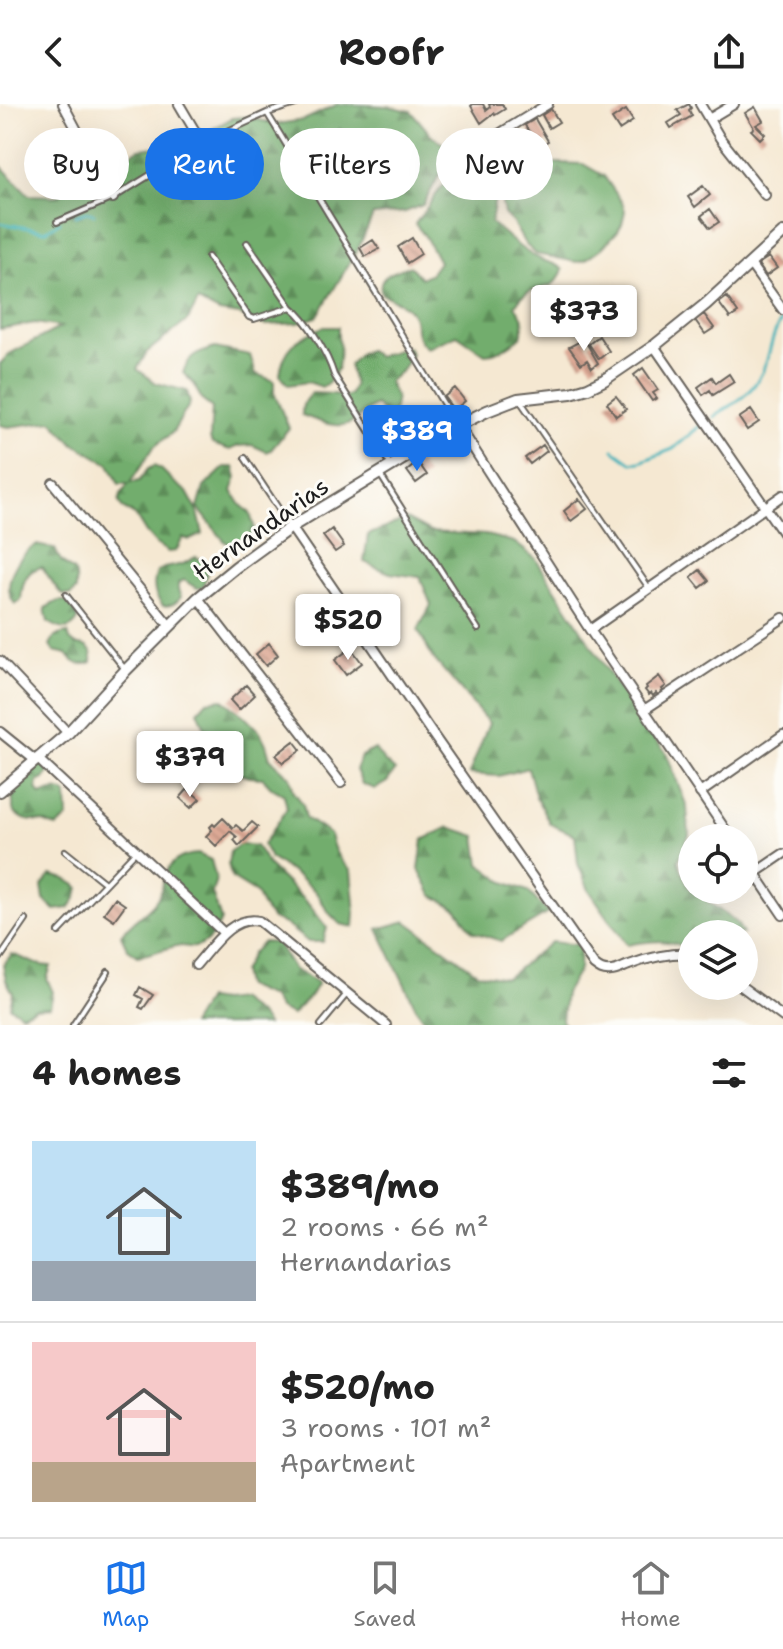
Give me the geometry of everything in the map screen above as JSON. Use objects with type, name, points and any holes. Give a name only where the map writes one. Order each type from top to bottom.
[{"type":"street","points":[[63,104],[76,128]]},
{"type":"street","points":[[179,104],[193,128]]},
{"type":"street","points":[[509,128],[548,104]]},
{"type":"street","points":[[700,104],[720,138],[765,195]]},
{"type":"street","points":[[709,119],[734,104]]},
{"type":"street","name":"Hernandarias","points":[[0,791],[68,733],[198,598],[291,527],[458,426],[497,406],[518,399],[571,393],[604,380],[654,346],[706,304],[783,233]]},
{"type":"street","points":[[750,264],[783,310]]},
{"type":"street","points":[[654,346],[783,533]]},
{"type":"street","points":[[458,426],[590,630],[721,824]]},
{"type":"street","points":[[53,483],[169,625]]},
{"type":"street","points":[[590,630],[783,495]]},
{"type":"street","points":[[291,527],[594,965],[610,972],[658,957],[678,955]]},
{"type":"street","points":[[198,598],[341,783]]},
{"type":"street","points":[[644,710],[783,618]]},
{"type":"street","points":[[0,661],[68,733]]},
{"type":"street","points":[[0,732],[37,760],[224,933]]},
{"type":"street","points":[[700,793],[783,735]]},
{"type":"street","points":[[758,871],[783,854]]},
{"type":"street","points":[[758,878],[783,915]]},
{"type":"street","points":[[196,965],[224,933],[242,922],[259,921],[386,1025]]},
{"type":"street","points":[[758,999],[783,1017]]},
{"type":"lane","points":[[234,128],[296,104]]},
{"type":"lane","points":[[267,113],[458,426]]},
{"type":"lane","points":[[57,222],[108,200]]},
{"type":"lane","points":[[247,243],[291,307],[300,314],[331,364],[334,375],[392,466]]},
{"type":"lane","points":[[208,257],[249,317],[254,319],[291,307]]},
{"type":"lane","points":[[518,399],[649,588]]},
{"type":"lane","points":[[245,458],[291,527]]},
{"type":"lane","points":[[379,474],[478,629]]},
{"type":"lane","points":[[66,595],[126,670]]},
{"type":"lane","points":[[65,851],[105,883]]},
{"type":"lane","points":[[59,932],[136,851]]},
{"type":"lane","points":[[0,958],[26,920]]},
{"type":"lane","points":[[73,1025],[108,972]]},
{"type":"lane","points":[[321,1025],[348,993]]},
{"type":"green space","points":[[338,104],[388,106],[411,111],[436,139],[436,181],[423,205],[405,212],[373,215],[358,249],[317,317],[298,323],[265,325],[240,315],[219,312],[198,301],[188,320],[147,352],[137,369],[156,383],[187,391],[190,403],[173,432],[154,447],[130,483],[139,481],[154,466],[187,492],[198,512],[203,534],[190,540],[183,538],[176,551],[168,552],[146,533],[135,515],[122,508],[119,502],[128,484],[119,484],[109,464],[73,443],[52,421],[8,427],[0,425],[0,364],[9,354],[61,327],[35,323],[0,329],[0,165],[24,190],[24,200],[129,200],[129,155],[145,148],[145,200],[264,200],[264,128],[214,128],[232,118],[246,117],[277,124],[304,120]]},
{"type":"green space","points":[[553,163],[583,164],[604,176],[625,211],[618,231],[602,248],[577,262],[536,254],[504,214],[502,200],[553,200]]},
{"type":"green space","points":[[436,195],[436,200],[495,200],[491,223],[527,252],[563,270],[550,286],[530,291],[520,298],[515,306],[523,320],[521,337],[503,349],[485,354],[457,335],[427,348],[418,338],[411,312],[382,294],[381,288],[384,278],[393,272],[410,266],[421,278],[431,273],[439,262],[415,224]]},
{"type":"green space","points":[[323,327],[338,327],[338,368],[322,387],[308,382],[288,385],[280,375],[288,350],[306,335]]},
{"type":"green space","points":[[406,347],[411,355],[402,370],[388,382],[396,397],[393,413],[399,419],[400,435],[388,427],[384,413],[376,405],[354,421],[342,425],[328,424],[302,415],[304,402],[312,393],[350,395],[354,384],[349,365],[360,353],[368,350],[377,357]]},
{"type":"green space","points":[[215,348],[250,355],[256,374],[274,381],[274,393],[289,428],[271,450],[267,452],[252,445],[230,450],[212,444],[212,408],[203,401],[195,385],[183,373],[194,356]]},
{"type":"green space","points":[[225,467],[234,467],[237,477],[232,491],[250,513],[257,536],[237,547],[225,542],[198,508],[204,487]]},
{"type":"green space","points":[[406,519],[430,532],[486,535],[514,542],[536,559],[645,729],[666,752],[687,807],[688,824],[678,824],[678,904],[711,904],[733,920],[678,920],[678,944],[652,942],[627,945],[589,890],[578,864],[575,835],[550,824],[536,797],[528,768],[499,776],[469,774],[489,723],[433,658],[418,630],[431,605],[420,577],[390,573],[364,562],[368,535]]},
{"type":"green space","points":[[36,545],[55,549],[62,562],[75,573],[76,590],[71,595],[63,595],[42,567],[28,575],[21,600],[15,604],[9,588],[10,580],[17,563]]},
{"type":"green space","points":[[196,557],[202,560],[207,574],[203,588],[196,588],[184,580],[178,583],[181,597],[174,604],[163,606],[155,590],[157,572]]},
{"type":"green space","points":[[58,601],[66,601],[76,613],[78,620],[68,629],[48,622],[45,608]]},
{"type":"green space","points":[[68,633],[76,645],[89,649],[92,662],[78,664],[67,654],[54,651],[50,645],[53,639]]},
{"type":"green space","points":[[222,699],[260,732],[270,758],[290,777],[306,818],[330,834],[337,854],[351,871],[354,927],[340,924],[315,891],[270,858],[263,845],[287,808],[284,795],[263,778],[236,772],[209,738],[198,711],[207,701]]},
{"type":"green space","points":[[375,749],[395,771],[387,782],[375,789],[362,784],[356,770],[361,756]]},
{"type":"green space","points":[[44,761],[48,773],[38,782],[37,789],[41,795],[57,790],[67,795],[68,817],[58,827],[23,819],[13,809],[12,795],[16,782],[25,772]]},
{"type":"green space","points":[[449,827],[476,836],[480,864],[502,881],[528,891],[548,913],[501,941],[473,932],[456,908],[432,895],[419,869],[423,840]]},
{"type":"green space","points":[[241,844],[256,846],[269,866],[309,905],[327,928],[323,942],[308,942],[285,924],[272,919],[256,893],[232,878],[228,864],[230,851]]},
{"type":"green space","points":[[198,854],[211,860],[216,879],[212,893],[221,920],[217,929],[200,945],[176,946],[138,956],[127,948],[121,935],[156,900],[172,864],[186,856]]},
{"type":"green space","points":[[51,875],[79,887],[77,897],[69,908],[55,910],[44,900],[42,886]]},
{"type":"green space","points":[[406,921],[477,973],[506,978],[551,942],[580,945],[579,970],[565,993],[564,1025],[428,1025],[416,1008],[378,929]]},
{"type":"green space","points":[[263,942],[277,943],[293,969],[318,983],[292,1015],[279,1009],[271,997],[245,986],[242,972],[252,953]]},
{"type":"green space","points":[[12,954],[36,964],[51,966],[47,979],[53,992],[50,1007],[35,1008],[22,1014],[10,1007],[13,993],[3,965]]},
{"type":"green space","points":[[207,999],[238,999],[267,1025],[191,1025]]},
{"type":"building","points":[[483,104],[486,110],[489,104],[502,104],[505,109],[481,123],[471,106]]},
{"type":"building","points":[[689,104],[692,116],[671,128],[668,123],[681,115],[677,110]]},
{"type":"building","points":[[755,107],[763,121],[756,125],[765,134],[760,139],[751,130],[754,128],[745,113]]},
{"type":"building","points":[[551,109],[559,122],[549,128],[542,115]]},
{"type":"building","points":[[626,110],[633,121],[619,130],[612,119]]},
{"type":"building","points":[[535,119],[540,128],[527,128],[525,125]]},
{"type":"building","points":[[703,186],[710,195],[695,207],[688,197]]},
{"type":"building","points":[[710,209],[719,222],[710,228],[701,216]]},
{"type":"building","points":[[412,238],[421,254],[407,263],[398,247]]},
{"type":"building","points":[[373,240],[379,249],[365,257],[360,248]]},
{"type":"building","points":[[769,257],[777,268],[766,276],[758,264]]},
{"type":"building","points":[[727,297],[738,313],[730,318],[719,303]]},
{"type":"building","points":[[704,314],[714,328],[705,334],[695,320]]},
{"type":"building","points":[[599,336],[609,351],[599,359],[589,344]]},
{"type":"building","points":[[584,339],[598,363],[592,368],[587,360],[581,364],[569,347]]},
{"type":"building","points":[[643,368],[658,390],[653,393],[657,398],[652,401],[634,375]]},
{"type":"building","points":[[729,374],[734,382],[713,395],[710,390],[703,395],[698,387],[712,377],[716,383]]},
{"type":"building","points":[[455,388],[465,401],[454,410],[444,397]]},
{"type":"building","points":[[616,396],[626,409],[616,416],[607,403]]},
{"type":"building","points":[[751,410],[759,422],[747,430],[739,418]]},
{"type":"building","points":[[543,445],[547,451],[530,464],[525,458]]},
{"type":"building","points":[[418,462],[427,475],[416,483],[407,471]]},
{"type":"building","points":[[579,499],[587,509],[571,521],[564,511]]},
{"type":"building","points":[[332,529],[344,546],[335,552],[323,536]]},
{"type":"building","points":[[700,570],[709,581],[700,588],[691,577]]},
{"type":"building","points":[[269,643],[278,655],[266,666],[256,654]]},
{"type":"building","points":[[351,648],[362,663],[346,675],[335,660]]},
{"type":"building","points":[[659,676],[666,686],[658,695],[649,695],[646,686]]},
{"type":"building","points":[[246,685],[255,695],[239,710],[230,700]]},
{"type":"building","points":[[294,741],[301,750],[283,763],[276,755]]},
{"type":"building","points":[[188,789],[200,799],[191,808],[180,798]]},
{"type":"building","points":[[223,818],[233,828],[236,825],[243,831],[252,822],[258,827],[239,846],[234,840],[237,837],[230,831],[216,846],[206,836],[212,830],[210,827]]},
{"type":"building","points":[[115,898],[125,905],[114,920],[104,913]]},
{"type":"building","points":[[140,987],[153,995],[143,1009],[139,1007],[143,999],[136,995]]},
{"type":"waterway","points":[[75,216],[87,212],[94,214]]},
{"type":"waterway","points":[[0,223],[45,231],[60,222]]},
{"type":"waterway","points":[[714,417],[745,395],[757,381],[781,321]]},
{"type":"waterway","points":[[614,450],[632,463],[640,462],[673,449],[700,426]]}]
